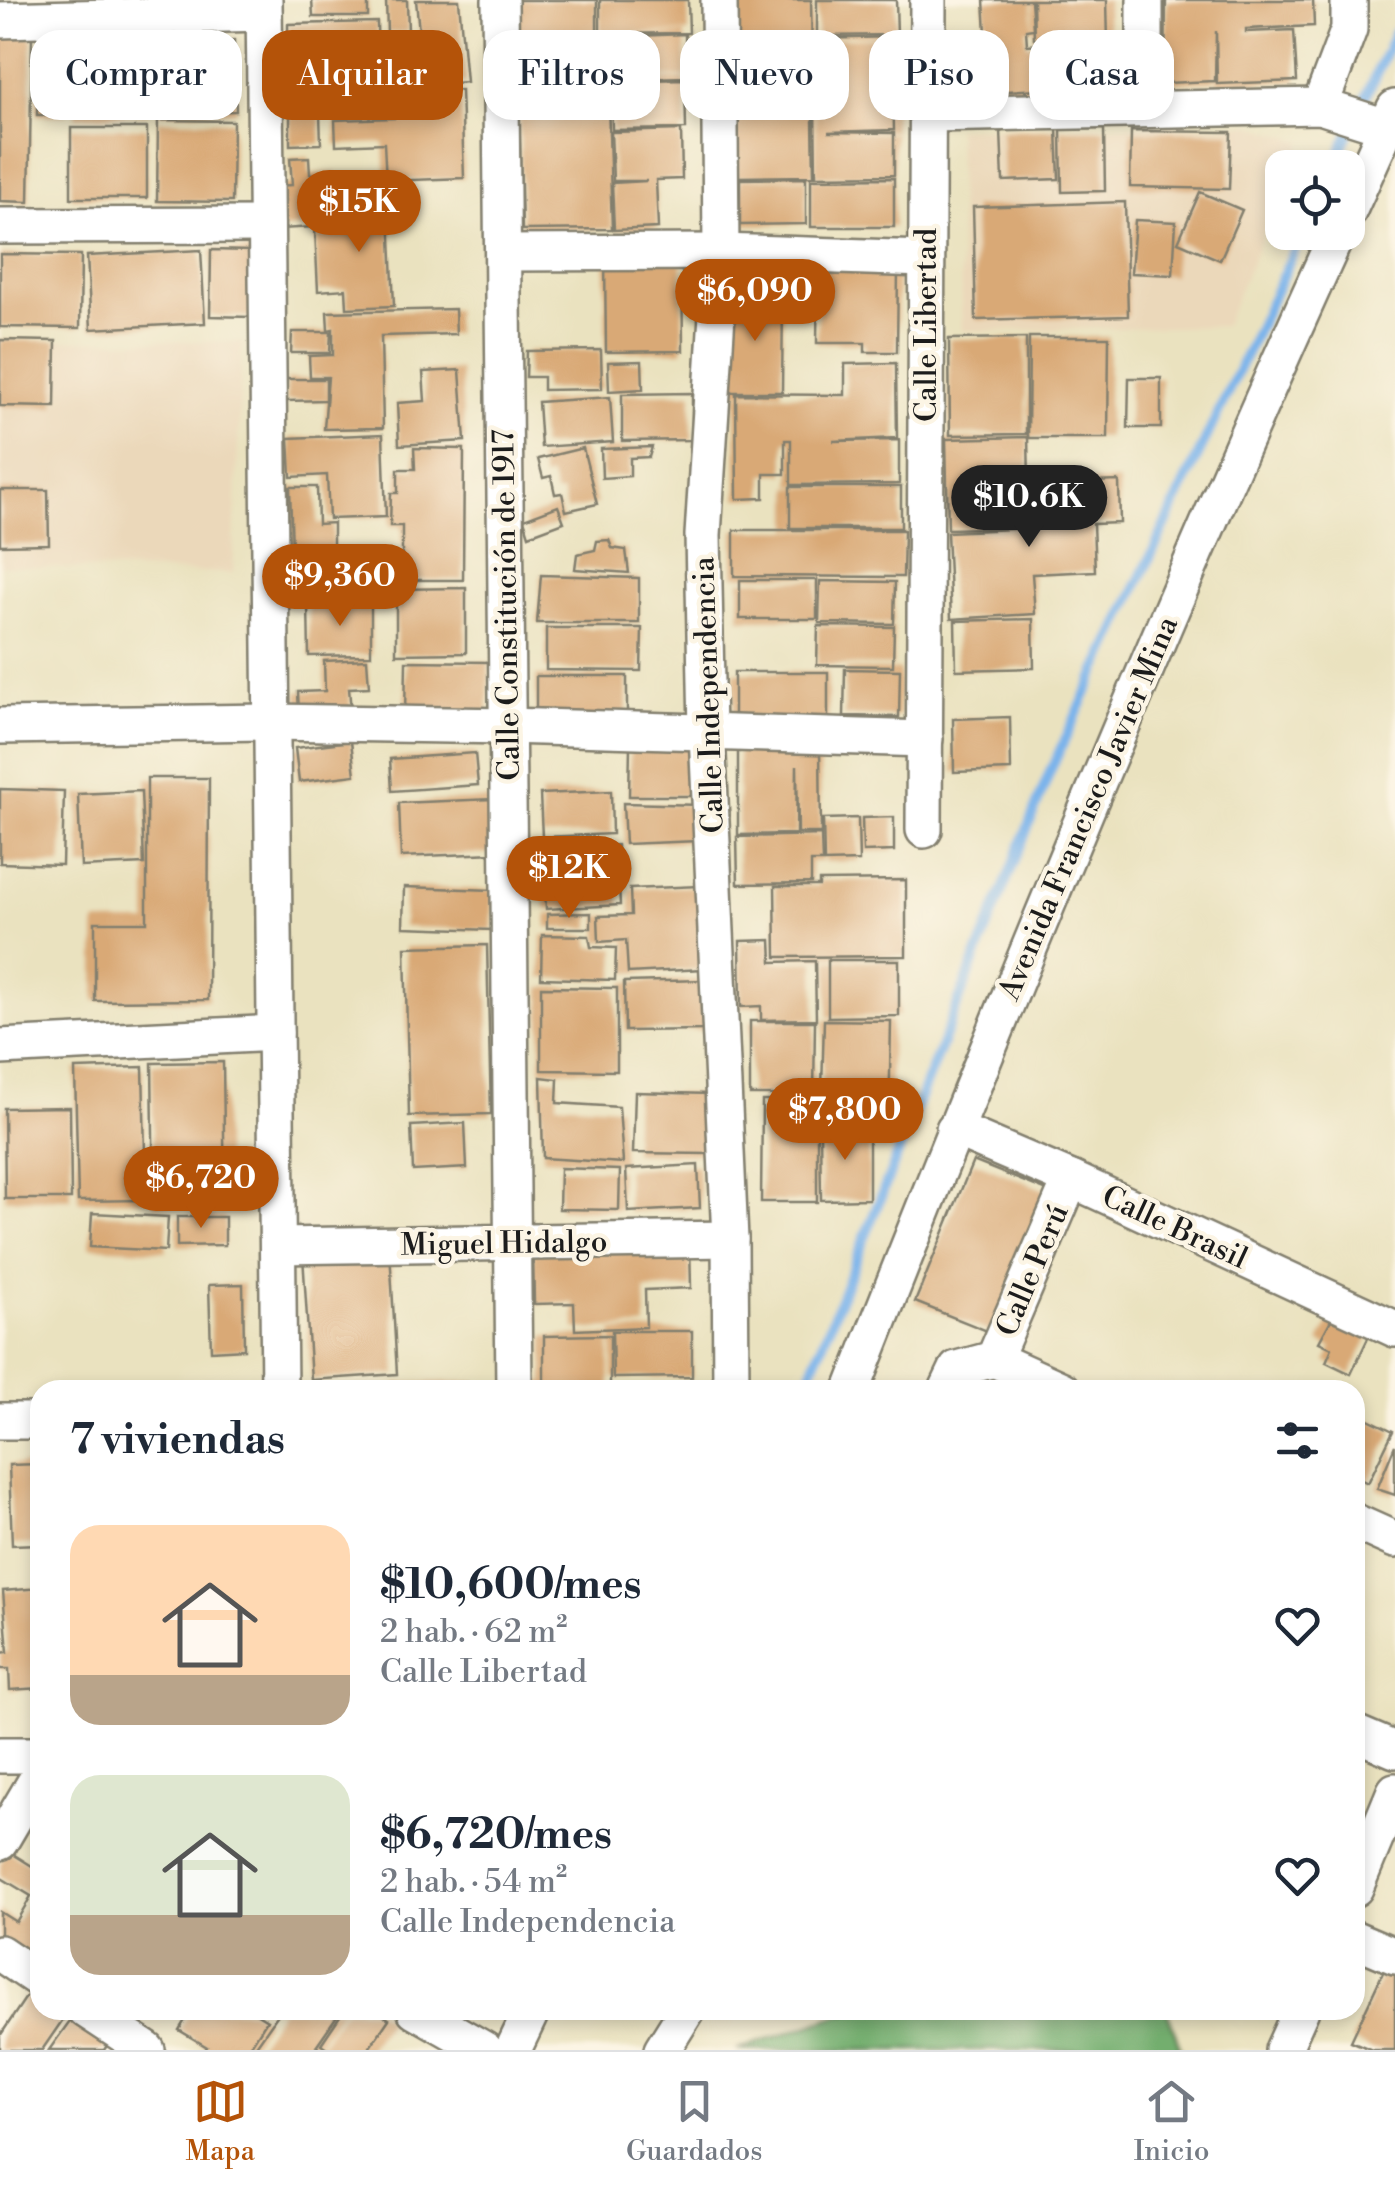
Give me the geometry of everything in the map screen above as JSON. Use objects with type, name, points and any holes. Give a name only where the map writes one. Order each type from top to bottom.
[{"type":"street","name":"Calle Constitución de 1917","points":[[500,0],[514,1380]]},
{"type":"street","name":"Calle Independencia","points":[[719,0],[721,252],[702,535],[730,1239],[731,1380]]},
{"type":"street","name":"Calle Libertad","points":[[928,0],[928,30]]},
{"type":"street","points":[[1145,0],[1145,30]]},
{"type":"street","points":[[1324,107],[1349,29],[1349,0]]},
{"type":"street","points":[[0,20],[264,6],[280,1380]]},
{"type":"street","points":[[1174,108],[1324,107],[1386,120],[1365,171]]},
{"type":"street","name":"Calle Libertad","points":[[924,830],[929,120]]},
{"type":"street","points":[[0,226],[266,225]]},
{"type":"street","name":"Avenida Francisco Javier Mina","points":[[856,1380],[954,1130],[1218,497],[1330,250]]},
{"type":"street","points":[[503,252],[721,252],[926,259]]},
{"type":"street","points":[[0,726],[272,722],[925,739]]},
{"type":"street","points":[[0,1047],[275,1034]]},
{"type":"street","name":"Calle Brasil","points":[[954,1130],[1070,1179],[1395,1329]]},
{"type":"street","name":"Calle Perú","points":[[952,1380],[957,1369],[994,1359],[1070,1179]]},
{"type":"street","name":"Miguel Hidalgo","points":[[278,1246],[730,1239]]},
{"type":"street","points":[[994,1359],[1040,1380]]},
{"type":"street","points":[[0,1421],[30,1421]]},
{"type":"street","points":[[1365,1526],[1395,1540]]},
{"type":"street","points":[[1365,1737],[1395,1750]]},
{"type":"street","points":[[0,1756],[30,1756]]},
{"type":"street","points":[[1365,1864],[1395,1790]]},
{"type":"street","points":[[0,1842],[30,1798]]},
{"type":"street","points":[[1365,1943],[1395,1956]]},
{"type":"street","points":[[0,1953],[30,1973]]},
{"type":"street","points":[[101,2020],[147,2050]]},
{"type":"street","points":[[432,2020],[485,2050]]},
{"type":"street","points":[[513,2050],[527,2020]]},
{"type":"street","points":[[662,2050],[680,2020]]},
{"type":"street","points":[[1283,2050],[1296,2020]]},
{"type":"shaded area","points":[[1252,125],[1303,141],[1299,150],[1265,150],[1265,230],[1224,326],[962,331],[957,128]]},
{"type":"shaded area","points":[[0,340],[242,342],[233,573],[0,566]]},
{"type":"green space","points":[[824,2020],[1170,2020],[1181,2050],[737,2050]]},
{"type":"building","points":[[312,0],[368,0],[368,17],[313,17]]},
{"type":"building","points":[[386,0],[407,0],[408,30],[387,30]]},
{"type":"building","points":[[416,0],[459,0],[462,30],[419,30]]},
{"type":"building","points":[[516,0],[597,0],[597,30],[517,30]]},
{"type":"building","points":[[600,0],[688,0],[689,30],[680,33],[600,30]]},
{"type":"building","points":[[733,0],[811,0],[812,30],[734,30]]},
{"type":"building","points":[[817,0],[896,0],[897,30],[869,30],[869,35],[849,36],[849,30],[817,30]]},
{"type":"building","points":[[984,0],[1031,0],[1033,29],[1026,30],[1029,90],[1009,91],[1009,30],[986,30]]},
{"type":"building","points":[[1033,0],[1107,0],[1108,30],[1034,30]]},
{"type":"building","points":[[1166,0],[1313,0],[1314,26],[1246,29],[1294,30],[1297,81],[1217,84],[1216,31],[1215,81],[1174,83],[1174,30],[1166,30]]},
{"type":"building","points":[[377,22],[377,30],[288,30],[288,24]]},
{"type":"building","points":[[680,34],[680,77],[660,78],[660,35]]},
{"type":"building","points":[[0,35],[30,36],[29,202],[0,201]]},
{"type":"building","points":[[849,38],[869,38],[869,120],[894,120],[894,130],[828,132],[894,133],[894,175],[816,176],[815,120],[849,120]]},
{"type":"building","points":[[680,79],[680,120],[686,120],[686,129],[612,130],[612,120],[660,120],[660,80]]},
{"type":"building","points":[[158,120],[233,121],[232,202],[157,201]]},
{"type":"building","points":[[290,120],[320,120],[321,144],[290,145]]},
{"type":"building","points":[[335,120],[462,120],[464,178],[386,181],[384,143],[336,145]]},
{"type":"building","points":[[519,120],[609,120],[612,229],[522,230]]},
{"type":"building","points":[[736,120],[813,120],[814,176],[737,177]]},
{"type":"building","points":[[71,128],[147,128],[147,198],[71,198]]},
{"type":"building","points":[[1057,129],[1059,179],[1003,181],[1001,130]]},
{"type":"building","points":[[1061,129],[1104,129],[1105,191],[1062,192]]},
{"type":"building","points":[[681,130],[682,179],[656,180],[658,228],[614,230],[612,183],[647,181],[613,181],[611,132]]},
{"type":"building","points":[[1131,131],[1231,132],[1229,189],[1130,187]]},
{"type":"building","points":[[309,157],[310,174],[337,173],[339,209],[347,209],[347,225],[281,229],[272,186],[292,185],[290,158]]},
{"type":"building","points":[[806,178],[806,224],[740,225],[740,179]]},
{"type":"building","points":[[894,178],[894,227],[811,227],[811,179]]},
{"type":"building","points":[[389,191],[394,306],[347,308],[346,289],[318,291],[315,229],[356,227],[354,193]]},
{"type":"building","points":[[1200,192],[1242,210],[1220,260],[1178,242]]},
{"type":"building","points":[[1125,202],[1128,316],[976,320],[973,207]]},
{"type":"building","points":[[1135,220],[1176,222],[1173,275],[1131,273]]},
{"type":"building","points":[[201,250],[205,323],[91,329],[87,256]]},
{"type":"building","points":[[211,250],[251,251],[251,317],[210,316]]},
{"type":"building","points":[[0,254],[81,255],[80,328],[0,327]]},
{"type":"building","points":[[682,257],[683,351],[606,352],[605,258]]},
{"type":"building","points":[[818,267],[898,268],[897,352],[865,352],[865,343],[817,343]]},
{"type":"building","points":[[729,297],[783,297],[782,392],[728,392]]},
{"type":"building","points":[[455,309],[456,334],[381,336],[383,428],[324,429],[328,377],[310,377],[309,356],[333,355],[333,329],[328,330],[327,312]]},
{"type":"building","points":[[292,332],[331,332],[330,353],[291,353]]},
{"type":"building","points":[[1029,337],[1109,337],[1108,438],[1028,438]]},
{"type":"building","points":[[1026,338],[1026,434],[950,435],[949,339]]},
{"type":"building","points":[[0,340],[56,341],[55,407],[0,406]]},
{"type":"building","points":[[601,350],[602,389],[543,390],[543,377],[526,377],[527,351]]},
{"type":"building","points":[[642,361],[643,389],[609,391],[608,362]]},
{"type":"building","points":[[896,363],[897,438],[833,441],[899,440],[899,484],[791,485],[791,440],[785,440],[785,474],[764,474],[764,498],[737,499],[736,394],[845,395],[845,364]]},
{"type":"building","points":[[460,370],[465,441],[399,445],[397,403],[425,401],[423,372]]},
{"type":"building","points":[[1129,378],[1161,378],[1161,428],[1128,428]]},
{"type":"building","points":[[287,379],[326,379],[326,400],[286,401]]},
{"type":"building","points":[[692,393],[692,440],[622,441],[622,394]]},
{"type":"building","points":[[610,397],[613,442],[541,447],[538,402]]},
{"type":"building","points":[[383,434],[386,517],[329,519],[327,475],[291,477],[289,438]]},
{"type":"building","points":[[1028,437],[1030,527],[948,529],[946,439]]},
{"type":"building","points":[[652,447],[649,457],[630,458],[630,476],[602,478],[601,449]]},
{"type":"building","points":[[414,448],[464,449],[463,580],[402,580],[402,526],[390,526],[391,493],[398,493],[398,469],[415,469]]},
{"type":"building","points":[[583,448],[597,504],[566,511],[562,493],[555,494],[551,476],[543,478],[538,459]]},
{"type":"building","points":[[1119,481],[1120,523],[1093,524],[1095,571],[1032,574],[1035,614],[951,619],[947,532],[1080,526],[1035,526],[1033,484]]},
{"type":"building","points":[[290,487],[317,487],[318,524],[333,523],[333,550],[292,552]]},
{"type":"building","points":[[790,487],[901,487],[901,528],[790,528]]},
{"type":"building","points":[[0,490],[48,490],[49,544],[0,545]]},
{"type":"building","points":[[558,506],[564,522],[529,535],[524,519]]},
{"type":"building","points":[[734,530],[904,530],[903,577],[734,576]]},
{"type":"building","points":[[609,540],[612,548],[626,550],[629,573],[575,569],[577,554],[595,550],[597,541]]},
{"type":"building","points":[[346,552],[389,553],[387,594],[345,593]]},
{"type":"building","points":[[332,563],[332,594],[285,595],[285,564]]},
{"type":"building","points":[[541,575],[639,578],[639,623],[537,623]]},
{"type":"building","points":[[740,580],[817,580],[817,619],[740,619]]},
{"type":"building","points":[[820,581],[895,582],[894,624],[819,623]]},
{"type":"building","points":[[466,588],[466,653],[396,654],[396,589]]},
{"type":"building","points":[[371,603],[371,655],[309,656],[308,604]]},
{"type":"building","points":[[1033,619],[1034,668],[956,670],[955,621]]},
{"type":"building","points":[[818,626],[894,627],[893,666],[817,665]]},
{"type":"building","points":[[546,628],[642,628],[641,671],[546,670]]},
{"type":"building","points":[[367,659],[369,687],[349,688],[351,711],[299,714],[298,692],[325,691],[324,661]]},
{"type":"building","points":[[406,661],[489,662],[488,717],[405,716]]},
{"type":"building","points":[[845,669],[900,670],[899,717],[844,716]]},
{"type":"building","points":[[734,672],[828,672],[828,722],[734,722]]},
{"type":"building","points":[[536,676],[627,676],[627,720],[536,720]]},
{"type":"building","points":[[1010,717],[1011,770],[954,772],[953,719]]},
{"type":"building","points":[[351,741],[355,775],[299,782],[295,748]]},
{"type":"building","points":[[630,745],[698,746],[698,796],[629,796]]},
{"type":"building","points":[[820,745],[821,833],[798,833],[797,765],[796,834],[738,835],[738,749]]},
{"type":"building","points":[[475,753],[478,785],[392,791],[390,759]]},
{"type":"building","points":[[147,778],[209,778],[208,1000],[95,1001],[95,922],[147,922]]},
{"type":"building","points":[[0,789],[64,791],[62,865],[0,863]]},
{"type":"building","points":[[141,791],[144,864],[81,867],[78,794]]},
{"type":"building","points":[[611,791],[612,834],[542,837],[540,794]]},
{"type":"building","points":[[493,799],[495,853],[401,857],[399,803]]},
{"type":"building","points":[[623,803],[700,805],[698,841],[625,844]]},
{"type":"building","points":[[894,817],[894,851],[863,852],[862,818]]},
{"type":"building","points":[[858,818],[859,861],[824,862],[823,819]]},
{"type":"building","points":[[821,835],[822,862],[811,862],[811,883],[738,884],[737,837]]},
{"type":"building","points":[[617,845],[620,905],[546,909],[543,849]]},
{"type":"building","points":[[906,880],[906,956],[776,957],[775,886]]},
{"type":"building","points":[[699,886],[703,969],[628,973],[626,940],[599,942],[598,916],[631,915],[630,889]]},
{"type":"building","points":[[404,887],[493,890],[492,930],[403,927]]},
{"type":"building","points":[[591,913],[591,928],[547,928],[547,914]]},
{"type":"building","points":[[542,935],[589,936],[591,947],[616,948],[615,980],[541,978]]},
{"type":"building","points":[[771,940],[772,962],[815,961],[816,1019],[761,1020],[761,1006],[741,1007],[740,941]]},
{"type":"building","points":[[487,945],[491,1114],[409,1116],[405,947]]},
{"type":"building","points":[[828,960],[899,960],[899,1016],[828,1017]]},
{"type":"building","points":[[705,980],[706,1030],[625,1031],[624,982]]},
{"type":"building","points":[[541,987],[617,988],[617,1071],[541,1070]]},
{"type":"building","points":[[824,1020],[891,1021],[889,1126],[821,1124]]},
{"type":"building","points":[[750,1021],[815,1021],[814,1095],[750,1095]]},
{"type":"building","points":[[223,1062],[225,1205],[154,1206],[152,1063]]},
{"type":"building","points":[[143,1067],[146,1200],[78,1201],[75,1069]]},
{"type":"building","points":[[541,1077],[558,1079],[557,1103],[619,1107],[623,1163],[543,1158]]},
{"type":"building","points":[[635,1092],[710,1094],[709,1154],[633,1153]]},
{"type":"building","points":[[762,1101],[817,1101],[817,1202],[761,1202]]},
{"type":"building","points":[[70,1107],[71,1199],[5,1199],[4,1108]]},
{"type":"building","points":[[465,1123],[467,1168],[413,1171],[411,1126]]},
{"type":"building","points":[[869,1127],[869,1199],[821,1200],[820,1128]]},
{"type":"building","points":[[973,1161],[1050,1192],[992,1333],[915,1302]]},
{"type":"building","points":[[698,1165],[700,1208],[628,1212],[626,1169]]},
{"type":"building","points":[[560,1168],[620,1170],[619,1210],[559,1209]]},
{"type":"building","points":[[92,1213],[168,1217],[166,1251],[90,1247]]},
{"type":"building","points":[[177,1217],[225,1217],[225,1245],[177,1246]]},
{"type":"building","points":[[690,1244],[691,1288],[645,1290],[646,1327],[575,1330],[574,1303],[534,1304],[533,1248]]},
{"type":"building","points":[[390,1250],[397,1374],[311,1380],[303,1256]]},
{"type":"building","points":[[243,1284],[244,1349],[211,1351],[209,1285]]},
{"type":"building","points":[[1332,1318],[1369,1336],[1351,1374],[1326,1362],[1332,1348],[1319,1342]]},
{"type":"building","points":[[612,1331],[692,1331],[692,1377],[613,1378]]},
{"type":"building","points":[[610,1335],[610,1380],[544,1380],[544,1336]]},
{"type":"building","points":[[1365,1417],[1393,1431],[1368,1483],[1365,1482]]},
{"type":"building","points":[[1395,1445],[1395,1495],[1377,1489]]},
{"type":"building","points":[[30,1464],[30,1544],[12,1545],[9,1465]]},
{"type":"building","points":[[30,1589],[30,1689],[10,1690],[9,1669],[0,1669],[0,1653],[8,1652],[3,1591]]},
{"type":"building","points":[[8,1851],[30,1865],[30,1895],[0,1877],[0,1864]]},
{"type":"building","points":[[30,1898],[30,1958],[0,1939],[0,1912],[16,1922]]},
{"type":"building","points":[[1385,1968],[1395,1973],[1395,2050],[1372,2050],[1351,2041],[1361,2020],[1365,2020],[1365,2011]]},
{"type":"building","points":[[30,1991],[30,2020],[63,2020],[42,2050],[0,2050],[0,2036]]},
{"type":"building","points":[[71,2020],[89,2020],[113,2037],[104,2050],[49,2050]]},
{"type":"building","points":[[185,2020],[267,2020],[248,2050],[205,2050],[207,2047],[179,2030]]},
{"type":"building","points":[[274,2020],[334,2020],[316,2046],[322,2050],[253,2050]]},
{"type":"building","points":[[337,2020],[388,2020],[368,2050],[330,2050],[321,2044]]},
{"type":"waterway","points":[[1341,150],[1395,32]]},
{"type":"waterway","points":[[808,1380],[1051,769],[1295,250]]}]
